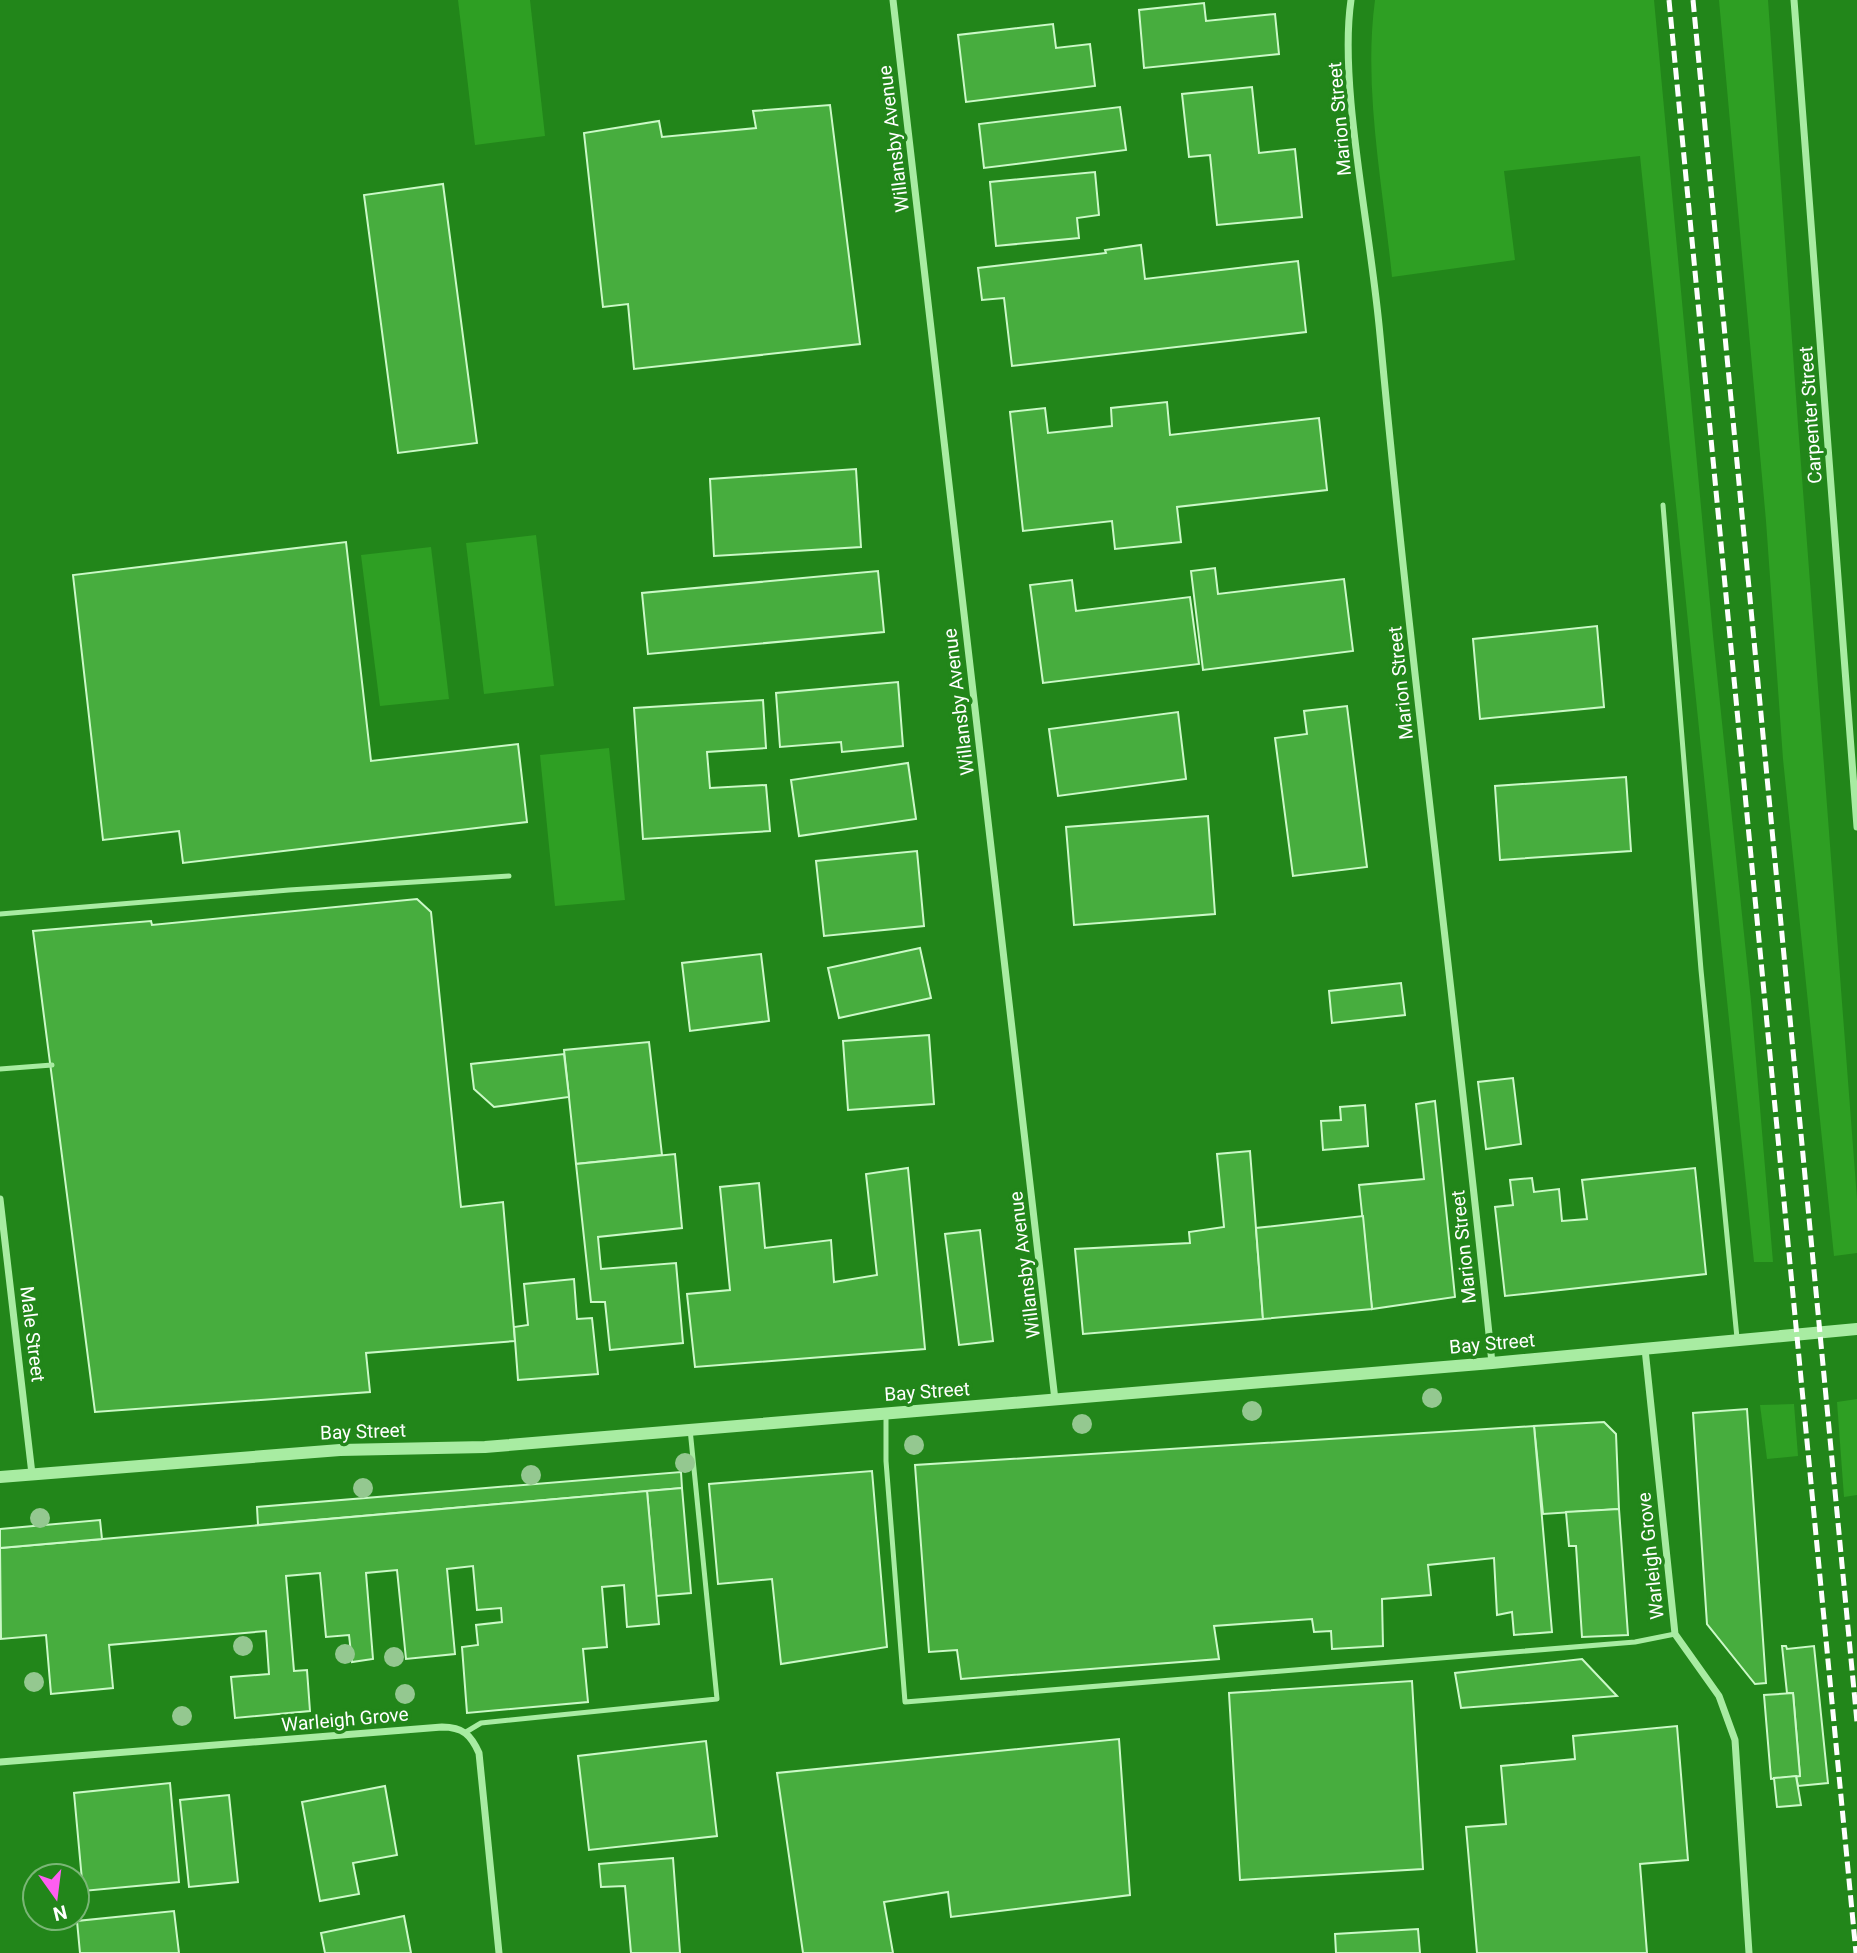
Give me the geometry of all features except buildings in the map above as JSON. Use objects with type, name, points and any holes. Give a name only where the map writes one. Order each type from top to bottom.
[{"type":"street","name":"Willansby Avenue","points":[[893,0],[1055,1401]]},
{"type":"street","name":"Marion Street","points":[[1351,0],[1349,75],[1354,138],[1380,330],[1401,549],[1492,1363]]},
{"type":"street","name":"Carpenter Street","points":[[1794,0],[1857,827]]},
{"type":"street","name":"Male Street","points":[[0,1199],[33,1474]]},
{"type":"street","name":"Bay Street","points":[[0,1478],[340,1450],[485,1447],[1055,1401],[1857,1329]]},
{"type":"street","name":"Warleigh Grove","points":[[1645,1349],[1675,1633],[1719,1696],[1735,1740],[1749,1953]]},
{"type":"street","name":"Warleigh Grove","points":[[0,1762],[442,1727],[454,1727],[466,1732]]},
{"type":"street","points":[[466,1732],[479,1753],[499,1953]]},
{"type":"lane","points":[[1663,505],[1701,970],[1737,1340]]},
{"type":"lane","points":[[0,914],[302,889],[509,876]]},
{"type":"lane","points":[[0,1069],[52,1065]]},
{"type":"lane","points":[[886,1413],[887,1461],[905,1702],[1636,1642],[1675,1633]]},
{"type":"lane","points":[[466,1732],[481,1724],[717,1699],[690,1429]]},
{"type":"green space","points":[[458,0],[530,0],[545,136],[475,145]]},
{"type":"green space","points":[[1375,0],[1654,0],[1713,636],[1751,1001],[1773,1262],[1754,1262],[1640,156],[1504,171],[1515,260],[1392,277],[1373,103],[1371,68]]},
{"type":"green space","points":[[1719,0],[1768,0],[1857,1199],[1857,1253],[1834,1256],[1783,759],[1766,521]]},
{"type":"green space","points":[[536,535],[554,686],[484,694],[466,543]]},
{"type":"green space","points":[[431,547],[449,699],[380,706],[361,555]]},
{"type":"green space","points":[[609,748],[625,900],[555,906],[540,755]]},
{"type":"green space","points":[[1857,1399],[1857,1495],[1844,1497],[1837,1402]]},
{"type":"green space","points":[[1794,1404],[1798,1456],[1767,1459],[1760,1405]]},
{"type":"railway","points":[[1669,0],[1856,1953]]},
{"type":"railway","points":[[1693,0],[1857,1722]]}]
